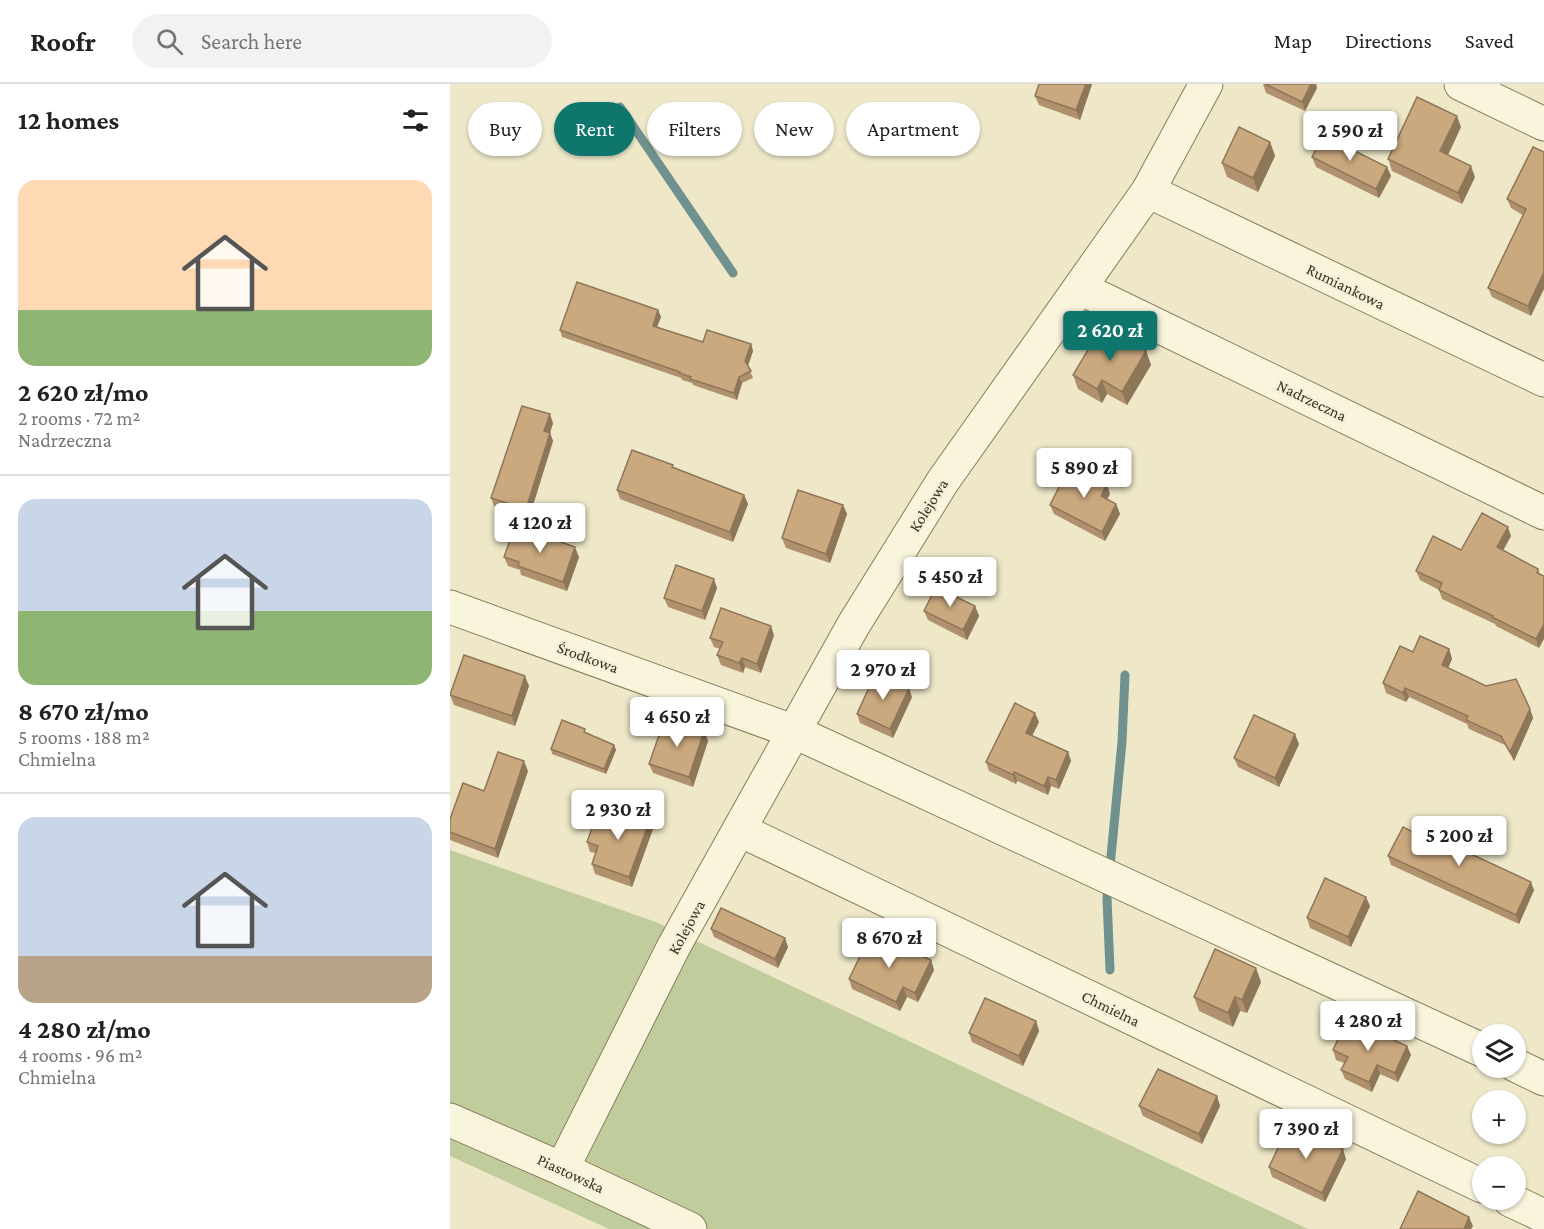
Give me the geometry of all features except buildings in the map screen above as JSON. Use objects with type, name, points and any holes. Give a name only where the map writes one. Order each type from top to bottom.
[{"type":"street","name":"Kolejowa","points":[[562,1169],[674,946],[854,624],[938,489],[1148,191],[1206,84]]},
{"type":"street","points":[[1461,84],[1544,124]]},
{"type":"street","name":"Rumiankowa","points":[[1148,191],[1544,380]]},
{"type":"street","name":"Nadrzeczna","points":[[1080,288],[1544,513]]},
{"type":"street","name":"Środkowa","points":[[450,607],[795,732],[1472,1045]]},
{"type":"street","name":"Chmielna","points":[[740,830],[1472,1181]]},
{"type":"street","points":[[1526,1070],[1544,1079]]},
{"type":"street","name":"Piastowska","points":[[450,1120],[690,1229]]},
{"type":"street","points":[[1526,1208],[1544,1216]]},
{"type":"green space","points":[[450,850],[656,922],[1308,1229],[609,1229],[450,1156]]},
{"type":"waterway","points":[[635,129],[733,273]]},
{"type":"waterway","points":[[1110,970],[1107,898],[1122,742],[1125,675]]}]
